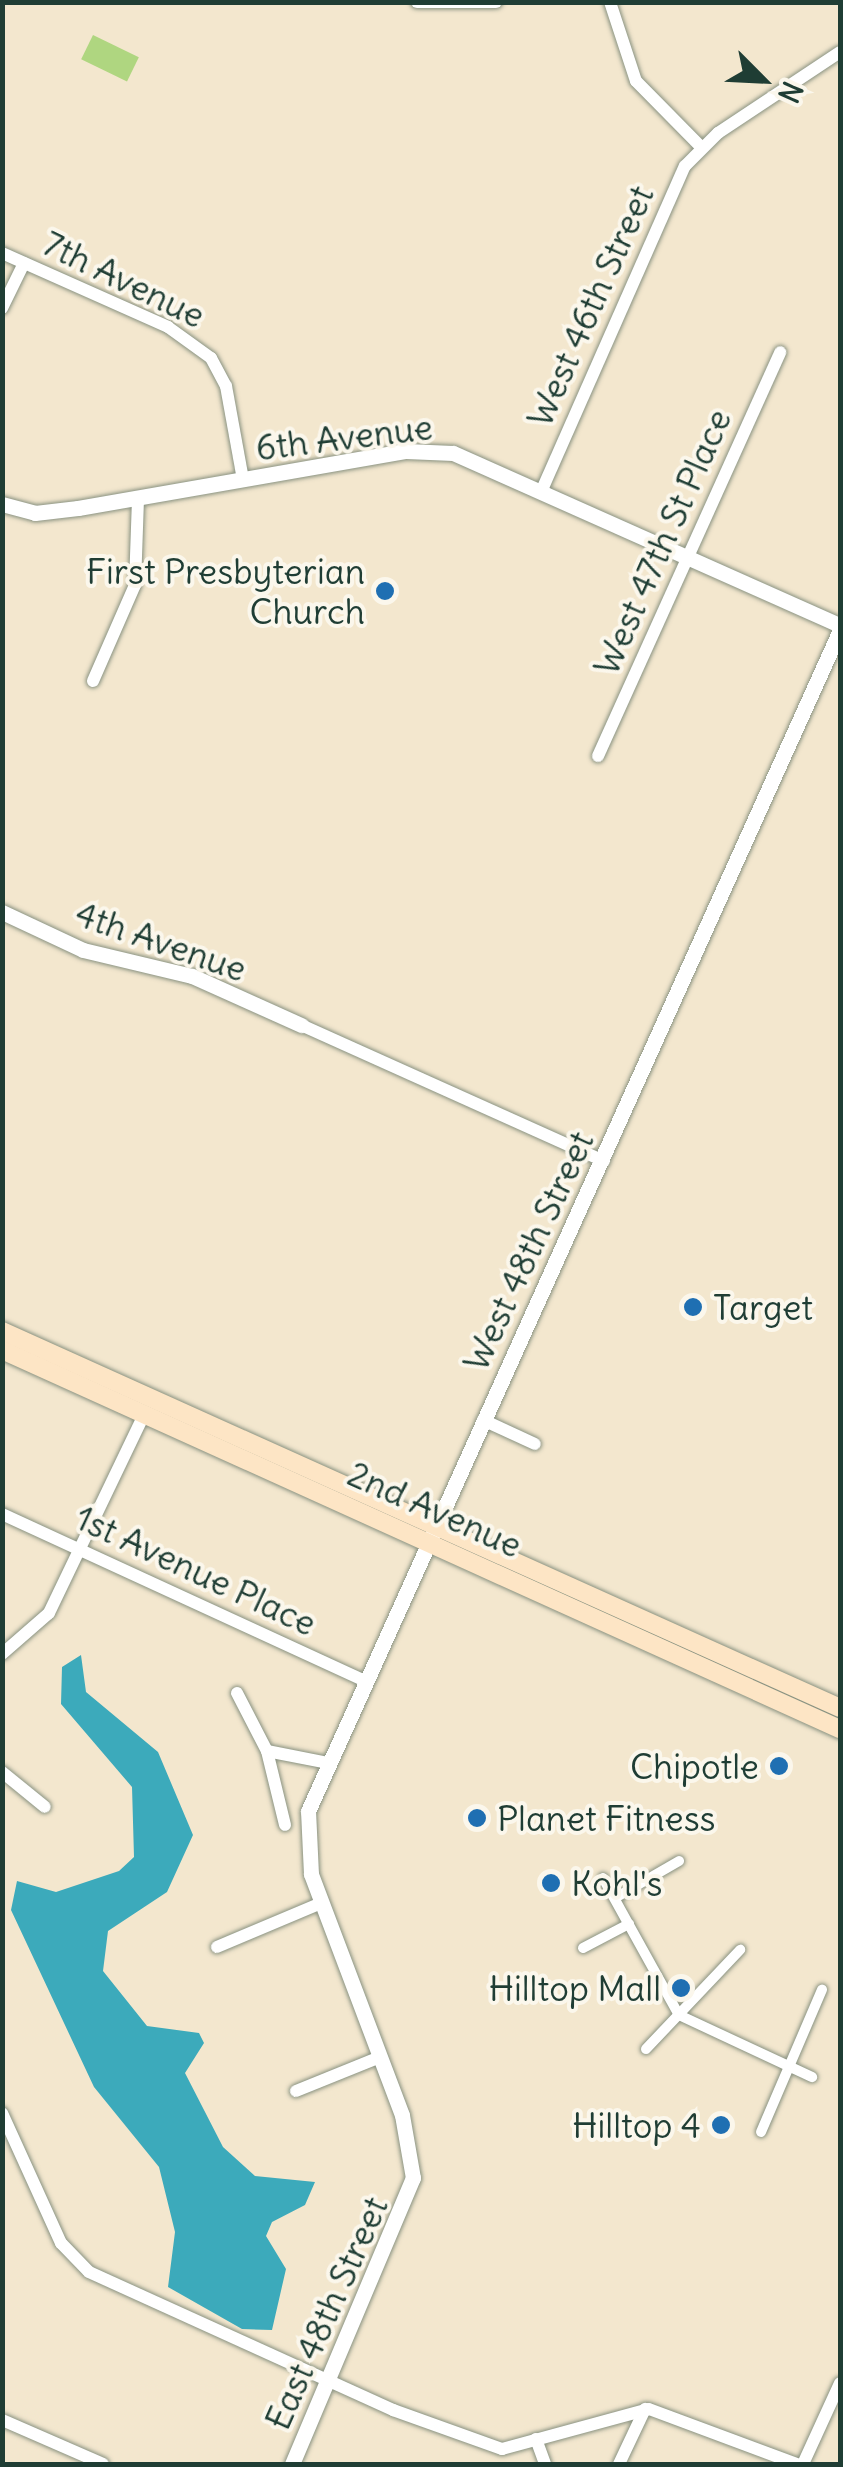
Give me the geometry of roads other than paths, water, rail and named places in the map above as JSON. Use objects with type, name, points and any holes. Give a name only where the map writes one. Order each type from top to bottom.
[{"type":"main road","name":"2nd Avenue","points":[[2,1332],[840,1729]]},
{"type":"main road","name":"2nd Avenue","points":[[2,1350],[143,1417],[432,1533],[840,1708]]},
{"type":"street","points":[[417,2],[496,2]]},
{"type":"street","points":[[610,2],[636,81],[701,147],[840,52]]},
{"type":"street","name":"West 46th Street","points":[[541,492],[675,185],[701,147]]},
{"type":"street","name":"7th Avenue","points":[[2,253],[168,326],[210,358],[226,386],[243,480]]},
{"type":"street","points":[[2,308],[24,263]]},
{"type":"street","name":"West 47th St Place","points":[[598,756],[780,352]]},
{"type":"street","name":"6th Avenue","points":[[2,504],[35,513],[431,450],[541,492],[840,628]]},
{"type":"street","points":[[93,681],[136,584],[138,499]]},
{"type":"street","name":"West 48th Street","points":[[320,1903],[305,1841],[329,1763],[604,1161],[840,628]]},
{"type":"street","name":"4th Avenue","points":[[2,912],[83,950],[192,976],[300,1025]]},
{"type":"street","points":[[300,1025],[604,1161]]},
{"type":"street","points":[[2,1654],[36,1630],[80,1554],[143,1417]]},
{"type":"street","points":[[483,1420],[536,1444]]},
{"type":"street","name":"1st Avenue Place","points":[[2,1514],[80,1554],[365,1681]]},
{"type":"street","points":[[237,1694],[267,1751],[285,1825]]},
{"type":"street","points":[[267,1751],[329,1763]]},
{"type":"street","points":[[2,1772],[45,1807]]},
{"type":"street","points":[[615,1898],[680,1862]]},
{"type":"street","points":[[603,1878],[679,2015],[812,2076]]},
{"type":"street","points":[[216,1947],[320,1903]]},
{"type":"street","name":"East 48th Street","points":[[292,2464],[410,2200],[413,2150],[320,1903]]},
{"type":"street","points":[[583,1948],[629,1924]]},
{"type":"street","points":[[646,2050],[740,1950]]},
{"type":"street","points":[[760,2132],[822,1990]]},
{"type":"street","points":[[296,2091],[380,2057]]},
{"type":"street","points":[[2,2114],[61,2243],[89,2272],[327,2381],[482,2445],[536,2439],[644,2409],[698,2420],[800,2464],[840,2383]]},
{"type":"street","points":[[619,2464],[644,2409]]},
{"type":"street","points":[[2,2420],[103,2464]]},
{"type":"street","points":[[536,2439],[545,2464]]},
{"type":"water","points":[[81,1655],[86,1692],[158,1752],[193,1835],[167,1892],[108,1931],[103,1971],[147,2026],[199,2033],[204,2043],[185,2073],[223,2147],[255,2176],[315,2182],[305,2205],[272,2222],[266,2236],[286,2269],[272,2330],[242,2329],[168,2287],[175,2232],[159,2167],[94,2087],[11,1910],[17,1881],[56,1892],[119,1871],[134,1857],[132,1787],[61,1704],[62,1667]]},
{"type":"place","name":"First Presbyterian Church","points":[[385,591]]},
{"type":"place","name":"Target","points":[[693,1307]]},
{"type":"place","name":"Chipotle","points":[[779,1766]]},
{"type":"place","name":"Planet Fitness","points":[[477,1818]]},
{"type":"place","name":"Kohl's","points":[[551,1883]]},
{"type":"place","name":"Hilltop Mall","points":[[681,1988]]},
{"type":"place","name":"Hilltop 4","points":[[721,2125]]}]
